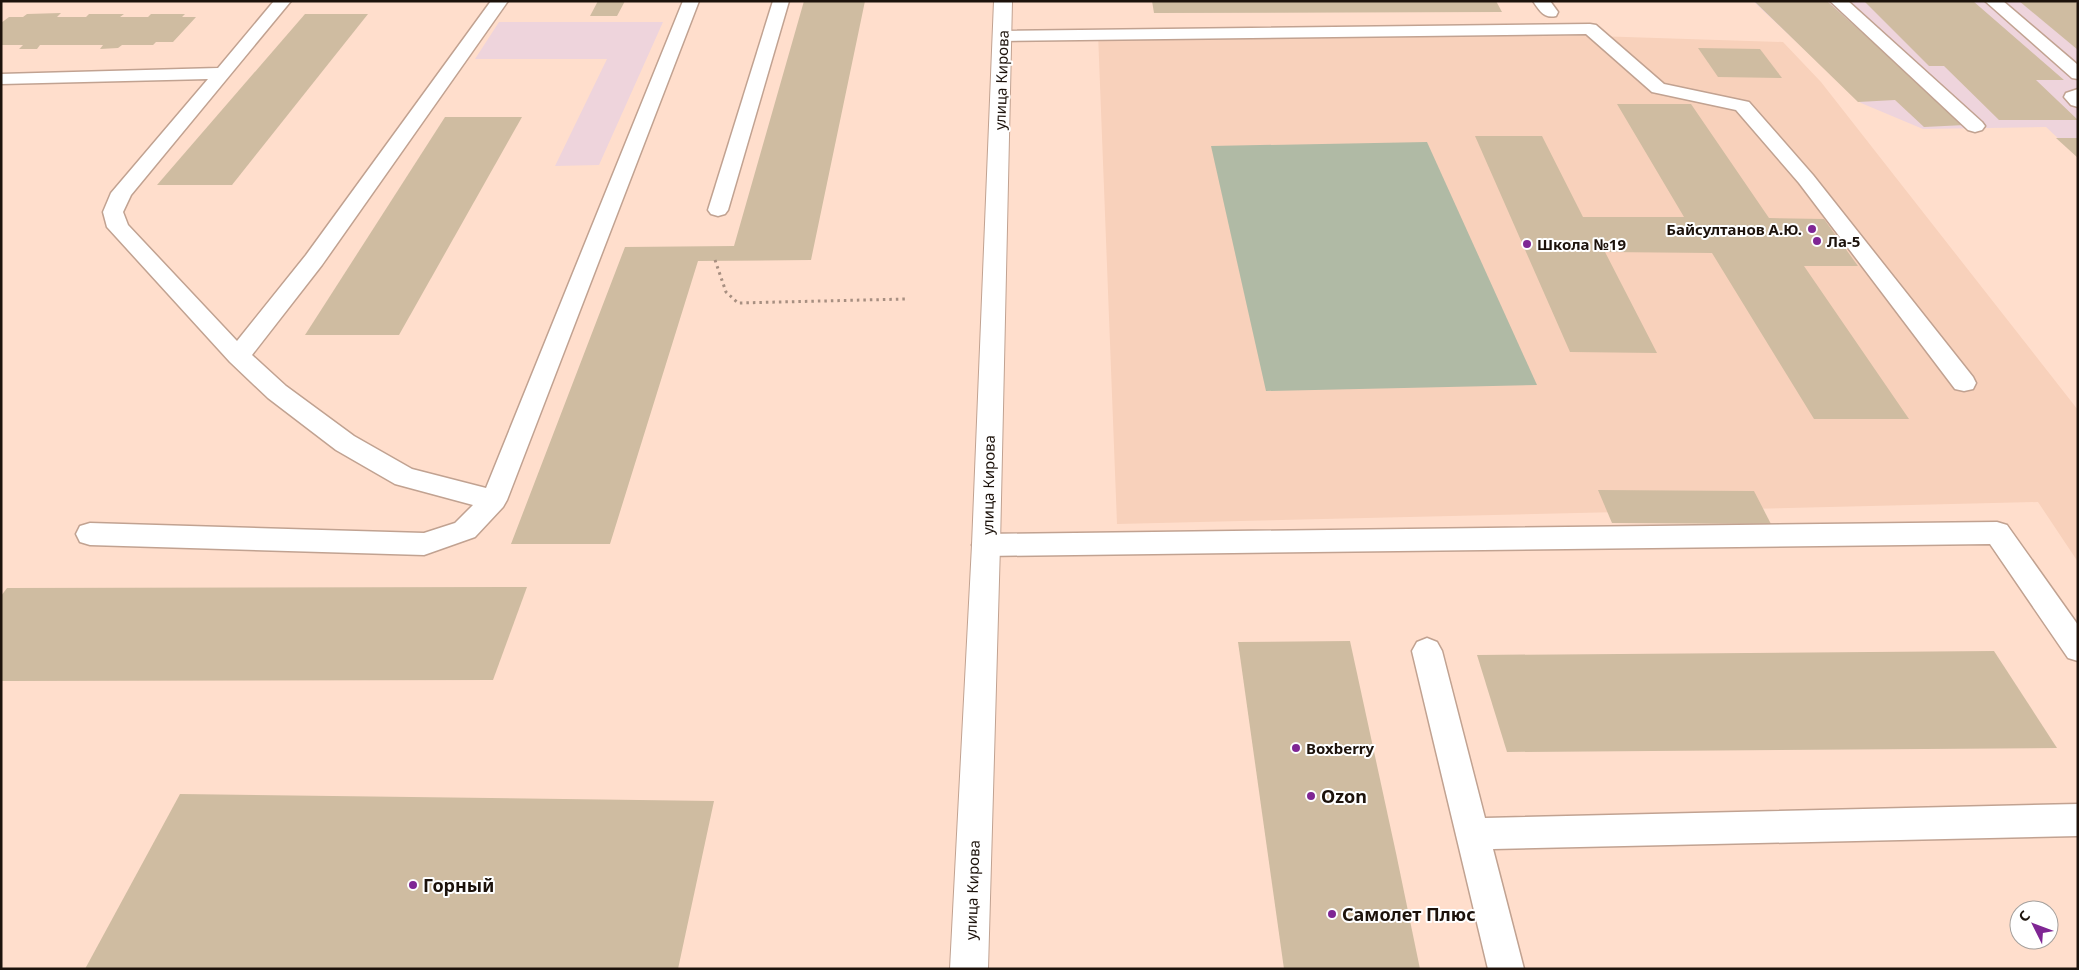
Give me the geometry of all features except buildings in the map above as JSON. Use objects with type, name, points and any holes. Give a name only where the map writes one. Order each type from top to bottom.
[{"type":"main road","name":"улица Кирова","points":[[969,969],[986,545],[1003,1]]},
{"type":"lane","points":[[283,1],[121,193],[112,212],[118,227],[238,356],[277,392],[345,443],[404,478],[494,500]]},
{"type":"lane","points":[[238,356],[314,260],[500,1]]},
{"type":"lane","points":[[90,534],[424,544],[465,530],[494,500],[691,1]]},
{"type":"lane","points":[[718,210],[781,1]]},
{"type":"lane","points":[[1838,1],[1975,126]]},
{"type":"lane","points":[[1993,1],[2078,74]]},
{"type":"lane","points":[[1003,36],[1590,29],[1658,88],[1742,106],[1806,179],[1964,383]]},
{"type":"lane","points":[[1,79],[223,73]]},
{"type":"lane","points":[[2078,94],[2073,97],[2078,101]]},
{"type":"lane","points":[[986,545],[1998,533],[2078,649]]},
{"type":"lane","points":[[1427,651],[1506,969]]},
{"type":"lane","points":[[1472,834],[2078,820]]},
{"type":"path","points":[[715,260],[726,292],[738,304],[906,299]]},
{"type":"shaded area","points":[[1753,1],[2078,1],[2078,157],[2046,127],[1923,129],[1861,103]]},
{"type":"shaded area","points":[[499,22],[663,22],[599,165],[555,166],[607,59],[475,59]]},
{"type":"shaded area","name":"Школа №19","points":[[1098,33],[1595,36],[1783,42],[1821,82],[2078,410],[2078,562],[2038,502],[1117,524]]},
{"type":"green space","points":[[1427,142],[1537,385],[1266,391],[1211,146]]},
{"type":"place","name":"Байсултанов А.Ю.","points":[[1812,229]]},
{"type":"place","name":"Ла-5","points":[[1817,241]]},
{"type":"place","name":"Школа №19","points":[[1527,244]]},
{"type":"place","name":"Boxberry","points":[[1296,748]]},
{"type":"place","name":"Ozon","points":[[1311,796]]},
{"type":"place","name":"Горный","points":[[413,885]]},
{"type":"place","name":"Самолет Плюс","points":[[1332,914]]}]
